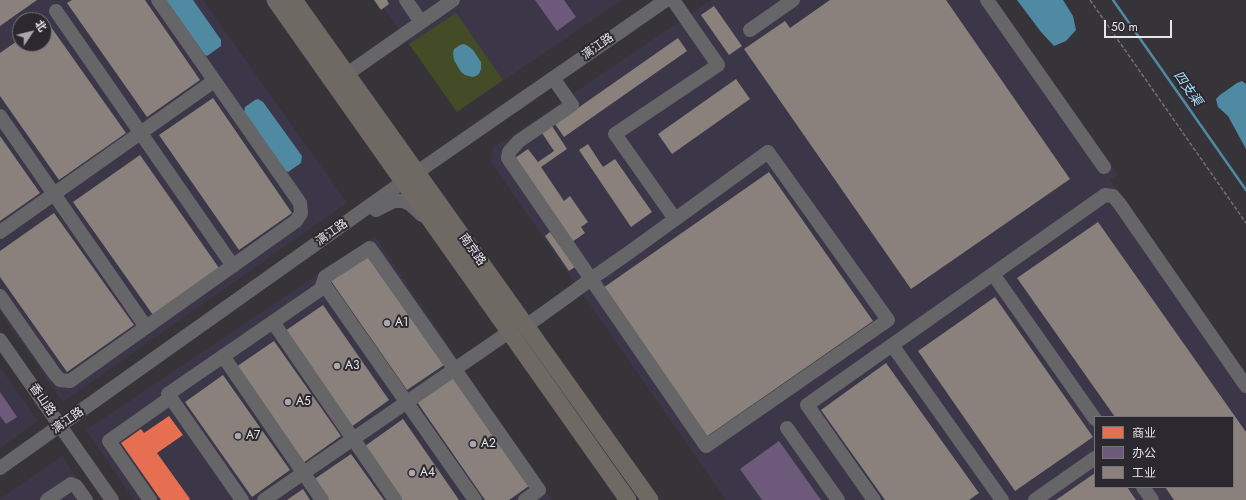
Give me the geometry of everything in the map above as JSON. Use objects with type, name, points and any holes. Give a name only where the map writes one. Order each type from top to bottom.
[{"type":"main road","name":"南京路","points":[[275,0],[410,178],[526,326],[650,500]]},
{"type":"main road","name":"南京路","points":[[294,0],[347,74],[410,178],[435,227],[628,500]]},
{"type":"street","points":[[0,296],[54,373],[60,380],[70,381],[296,221],[302,214],[300,203],[158,0]]},
{"type":"street","points":[[406,0],[421,22]]},
{"type":"street","points":[[347,74],[453,0]]},
{"type":"street","name":"漓江路","points":[[0,468],[410,178],[666,0]]},
{"type":"street","points":[[674,0],[718,64],[615,134],[675,219]]},
{"type":"street","points":[[750,30],[793,0]]},
{"type":"street","points":[[987,0],[1104,167]]},
{"type":"street","points":[[56,11],[233,266]]},
{"type":"street","points":[[526,326],[591,279],[768,152],[888,320],[706,446],[591,279],[508,158],[509,152],[519,142],[572,105],[553,78]]},
{"type":"street","points":[[0,232],[214,81]]},
{"type":"street","points":[[0,116],[146,327]]},
{"type":"street","points":[[874,500],[807,405],[1105,195],[1113,196],[1119,203],[1246,386]]},
{"type":"street","points":[[330,235],[394,201],[403,201],[410,204],[435,227]]},
{"type":"street","points":[[242,500],[168,394],[320,289],[326,277],[370,248],[540,490],[525,500]]},
{"type":"street","points":[[993,274],[1094,417]]},
{"type":"street","points":[[323,283],[475,500]]},
{"type":"street","points":[[273,322],[396,500]]},
{"type":"street","points":[[264,500],[509,332]]},
{"type":"street","name":"香山路","points":[[0,340],[112,500]]},
{"type":"street","points":[[892,345],[1001,500]]},
{"type":"street","points":[[223,356],[322,500]]},
{"type":"street","points":[[150,500],[109,441],[170,398]]},
{"type":"street","points":[[787,428],[838,500]]},
{"type":"street","points":[[1035,500],[1094,459]]},
{"type":"street","points":[[47,500],[71,484],[76,486],[86,500]]},
{"type":"street","points":[[1144,488],[1152,500]]},
{"type":"path","points":[[1090,0],[1246,223]]},
{"type":"shaded area","points":[[0,0],[203,0],[347,203],[63,402],[0,312]]},
{"type":"shaded area","points":[[378,0],[622,0],[457,112]]},
{"type":"shaded area","points":[[711,0],[996,0],[1118,174],[1110,180],[1246,376],[1246,500],[726,500],[491,162],[493,148]]},
{"type":"shaded area","points":[[375,236],[552,500],[134,500],[86,430]]},
{"type":"shaded area","points":[[0,367],[38,421],[0,448]]},
{"type":"shaded area","points":[[62,456],[92,500],[0,500],[0,499]]},
{"type":"green space","points":[[456,13],[503,80],[457,112],[409,44]]},
{"type":"water","points":[[166,0],[193,0],[221,40],[221,46],[207,56],[205,55]]},
{"type":"water","points":[[1017,0],[1063,0],[1073,16],[1076,30],[1066,41],[1054,46],[1041,32]]},
{"type":"water","points":[[464,44],[473,50],[481,62],[481,69],[479,74],[476,76],[472,77],[465,75],[461,72],[454,60],[454,49]]},
{"type":"water","points":[[1242,81],[1246,84],[1246,149],[1228,116],[1218,107],[1216,99],[1237,83]]},
{"type":"water","points":[[258,99],[263,102],[302,156],[301,163],[288,172],[244,113],[245,107]]},
{"type":"building: 商业","points":[[169,416],[183,435],[157,453],[190,499],[189,500],[161,500],[121,443],[141,429],[144,433]]},
{"type":"building: 办公","points":[[535,0],[564,0],[576,17],[557,31]]},
{"type":"building: 办公","points":[[0,392],[17,417],[6,424],[0,416]]},
{"type":"building: 办公","points":[[779,441],[821,500],[762,500],[740,469]]},
{"type":"building: 工业","points":[[0,0],[37,0],[20,12],[12,12],[12,18],[0,26]]},
{"type":"building: 工业","points":[[72,0],[145,0],[200,80],[147,117],[67,3]]},
{"type":"building: 工业","points":[[374,0],[387,0],[389,4],[381,10]]},
{"type":"building: 工业","points":[[830,0],[946,0],[1070,179],[911,289],[744,49],[785,21],[790,28]]},
{"type":"building: 工业","points":[[714,6],[742,46],[729,55],[701,15]]},
{"type":"building: 工业","points":[[52,28],[126,133],[59,180],[0,96],[0,53],[12,45],[12,52],[52,52]]},
{"type":"building: 工业","points":[[678,38],[687,51],[564,137],[555,124]]},
{"type":"building: 工业","points":[[736,79],[750,99],[672,154],[658,134]]},
{"type":"building: 工业","points":[[213,98],[292,213],[239,250],[159,135]]},
{"type":"building: 工业","points":[[552,126],[567,149],[541,167],[564,201],[570,196],[588,222],[581,227],[585,233],[572,242],[515,158],[528,149],[538,162],[554,151],[542,133]]},
{"type":"building: 工业","points":[[0,136],[40,193],[0,221]]},
{"type":"building: 工业","points":[[588,144],[603,167],[615,159],[652,212],[631,227],[579,150]]},
{"type":"building: 工业","points":[[140,155],[219,268],[153,315],[73,202]]},
{"type":"building: 工业","points":[[769,172],[873,321],[706,437],[603,288]]},
{"type":"building: 工业","points":[[54,213],[134,325],[67,372],[0,277],[0,251]]},
{"type":"building: 工业","points":[[1098,222],[1246,432],[1246,500],[1174,500],[1166,488],[1234,488],[1234,416],[1114,416],[1017,278]]},
{"type":"building: 工业","points":[[550,232],[575,267],[569,271],[545,236]]},
{"type":"building: 工业","name":"A1","points":[[367,256],[444,365],[407,390],[331,281]]},
{"type":"building: 工业","points":[[995,297],[1093,437],[1015,491],[918,351]]},
{"type":"building: 工业","name":"A3","points":[[323,305],[389,400],[351,427],[285,331]]},
{"type":"building: 工业","name":"A5","points":[[274,341],[341,436],[303,463],[236,367]]},
{"type":"building: 工业","points":[[886,363],[979,493],[969,500],[885,500],[821,410]]},
{"type":"building: 工业","name":"A7","points":[[223,375],[290,470],[252,497],[185,402]]},
{"type":"building: 工业","name":"A2","points":[[453,377],[529,486],[509,500],[485,500],[417,402]]},
{"type":"building: 工业","name":"A4","points":[[403,419],[459,500],[402,500],[365,446]]},
{"type":"building: 工业","points":[[351,454],[384,500],[327,500],[313,480]]},
{"type":"building: 工业","points":[[1094,474],[1094,488],[1128,488],[1136,500],[1056,500]]},
{"type":"building: 工业","points":[[303,489],[310,500],[287,500]]},
{"type":"waterway","name":"四支渠","points":[[1113,0],[1246,190]]},
{"type":"place","name":"A1","points":[[387,323]]},
{"type":"place","name":"A3","points":[[337,366]]},
{"type":"place","name":"A5","points":[[288,402]]},
{"type":"place","name":"A7","points":[[238,436]]},
{"type":"place","name":"A2","points":[[473,444]]},
{"type":"place","name":"A4","points":[[412,473]]}]
